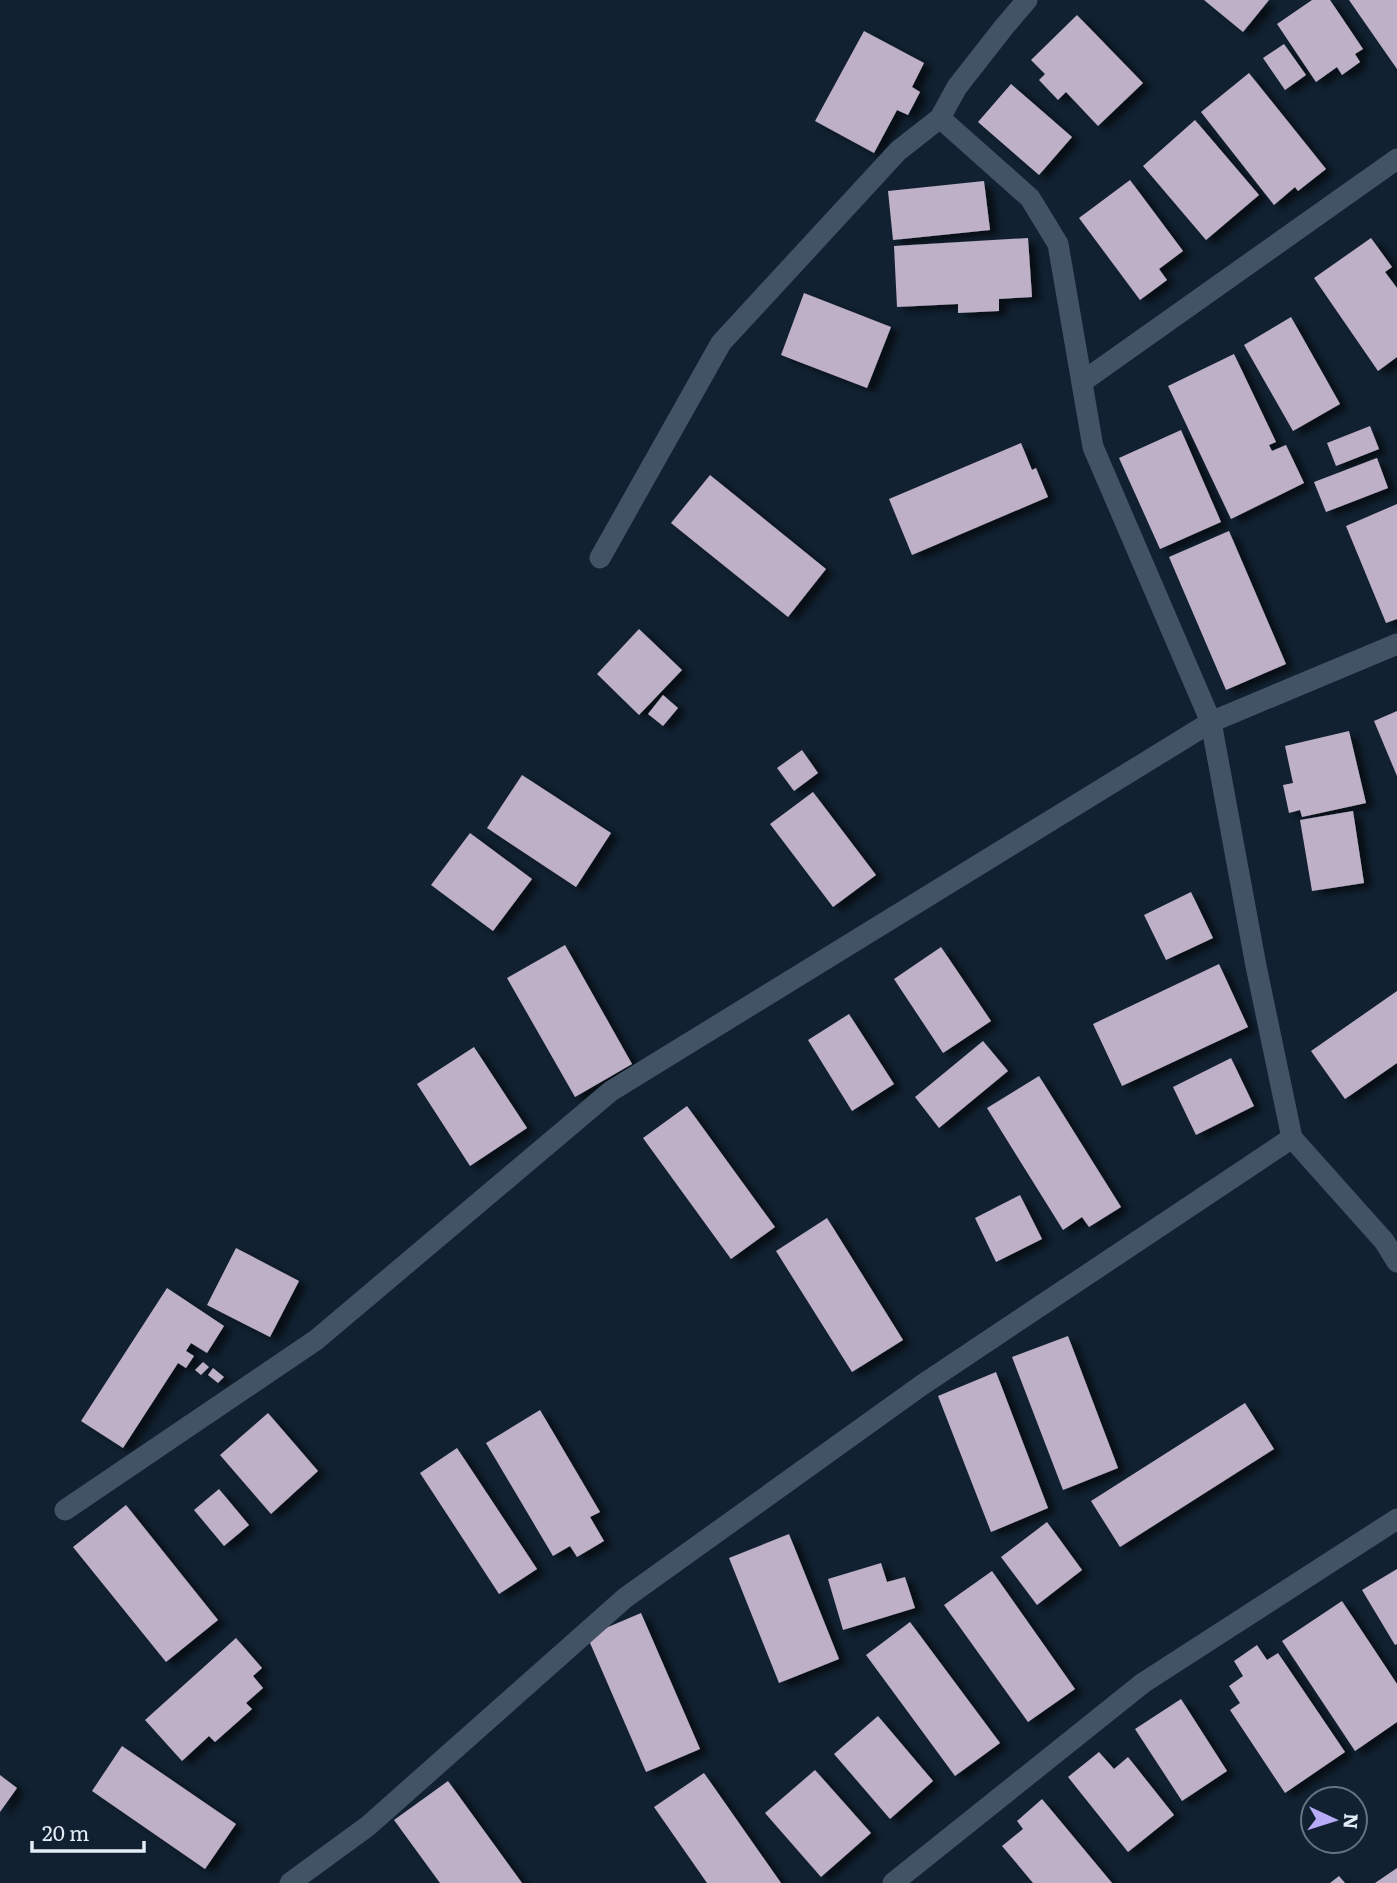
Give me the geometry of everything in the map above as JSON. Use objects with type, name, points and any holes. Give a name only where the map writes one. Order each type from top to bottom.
[{"type":"street","points":[[600,558],[721,343],[898,151],[940,118],[957,87],[1027,0]]},
{"type":"street","points":[[940,118],[1030,198],[1058,244],[1093,447],[1211,722],[1256,966],[1292,1138],[1390,1236],[1397,1262]]},
{"type":"street","points":[[1082,382],[1397,159]]},
{"type":"street","points":[[65,1510],[316,1340],[611,1091],[1211,722],[1397,644]]},
{"type":"street","points":[[290,1883],[368,1826],[625,1598],[922,1385],[1292,1138]]},
{"type":"street","points":[[893,1883],[1143,1683],[1397,1519]]},
{"type":"building","points":[[1204,0],[1269,0],[1243,32]]},
{"type":"building","points":[[1312,0],[1330,0],[1363,49],[1355,54],[1360,62],[1342,75],[1337,67],[1316,82],[1277,24]]},
{"type":"building","points":[[1349,0],[1397,0],[1397,69]]},
{"type":"building","points":[[1077,15],[1143,83],[1098,126],[1066,92],[1058,100],[1039,80],[1045,74],[1031,60]]},
{"type":"building","points":[[864,31],[924,63],[912,87],[920,92],[908,115],[897,110],[874,153],[815,121]]},
{"type":"building","points":[[1284,44],[1306,75],[1285,90],[1263,58]]},
{"type":"building","points":[[1249,73],[1326,169],[1298,191],[1295,187],[1274,205],[1201,112]]},
{"type":"building","points":[[1011,84],[1072,137],[1039,175],[978,122]]},
{"type":"building","points":[[1195,120],[1259,195],[1206,240],[1143,166]]},
{"type":"building","points":[[1130,180],[1183,251],[1159,269],[1167,280],[1140,300],[1079,218]]},
{"type":"building","points":[[984,181],[990,230],[893,240],[888,191]]},
{"type":"building","points":[[1028,238],[1032,297],[999,299],[999,311],[958,313],[958,304],[897,307],[894,246]]},
{"type":"building","points":[[1371,238],[1392,267],[1385,272],[1397,288],[1397,357],[1378,371],[1314,278]]},
{"type":"building","points":[[804,293],[891,327],[867,388],[781,355]]},
{"type":"building","points":[[1291,317],[1340,404],[1293,431],[1244,345]]},
{"type":"building","points":[[1234,354],[1276,442],[1269,445],[1272,451],[1286,445],[1304,483],[1231,519],[1168,386]]},
{"type":"building","points":[[1370,426],[1379,449],[1336,466],[1327,443]]},
{"type":"building","points":[[1181,430],[1221,522],[1160,549],[1119,458]]},
{"type":"building","points":[[1021,443],[1032,470],[1036,468],[1048,497],[912,555],[889,499]]},
{"type":"building","points":[[1377,458],[1388,488],[1326,512],[1314,482]]},
{"type":"building","points":[[710,475],[826,569],[788,617],[671,523]]},
{"type":"building","points":[[1397,504],[1397,619],[1386,623],[1346,526]]},
{"type":"building","points":[[1229,531],[1286,664],[1226,690],[1169,557]]},
{"type":"building","points":[[639,629],[682,670],[639,715],[597,674]]},
{"type":"building","points":[[663,695],[678,708],[663,726],[648,714]]},
{"type":"building","points":[[1397,711],[1397,776],[1374,721]]},
{"type":"building","points":[[1349,731],[1366,803],[1302,817],[1300,810],[1289,813],[1283,785],[1293,783],[1285,746]]},
{"type":"building","points":[[802,750],[818,773],[794,791],[777,768]]},
{"type":"building","points":[[522,775],[611,833],[576,887],[487,828]]},
{"type":"building","points":[[813,792],[876,875],[833,907],[770,824]]},
{"type":"building","points":[[1353,811],[1364,883],[1312,891],[1300,820]]},
{"type":"building","points":[[470,833],[532,879],[493,931],[431,885]]},
{"type":"building","points":[[1191,892],[1213,938],[1166,960],[1144,915]]},
{"type":"building","points":[[565,945],[632,1064],[575,1097],[507,978]]},
{"type":"building","points":[[941,947],[991,1021],[943,1053],[894,979]]},
{"type":"building","points":[[1219,964],[1248,1027],[1122,1086],[1093,1024]]},
{"type":"building","points":[[1397,991],[1397,1063],[1345,1099],[1311,1051]]},
{"type":"building","points":[[849,1014],[894,1084],[852,1111],[808,1040]]},
{"type":"building","points":[[983,1041],[1008,1071],[939,1128],[915,1097]]},
{"type":"building","points":[[474,1047],[527,1128],[470,1166],[417,1084]]},
{"type":"building","points":[[1231,1058],[1254,1106],[1196,1135],[1173,1087]]},
{"type":"building","points":[[1039,1076],[1121,1207],[1089,1227],[1082,1217],[1063,1230],[987,1108]]},
{"type":"building","points":[[687,1106],[775,1227],[731,1259],[643,1138]]},
{"type":"building","points":[[1020,1195],[1042,1239],[996,1262],[975,1218]]},
{"type":"building","points":[[827,1218],[903,1340],[852,1372],[776,1251]]},
{"type":"building","points":[[236,1248],[299,1281],[270,1337],[207,1305]]},
{"type":"building","points":[[167,1288],[224,1326],[207,1353],[191,1343],[186,1351],[194,1356],[186,1368],[178,1363],[123,1448],[81,1421]]},
{"type":"building","points":[[1068,1336],[1118,1468],[1063,1490],[1012,1357]]},
{"type":"building","points":[[203,1362],[209,1367],[201,1375],[195,1370]]},
{"type":"building","points":[[213,1368],[224,1377],[218,1383],[208,1375]]},
{"type":"building","points":[[996,1372],[1048,1508],[991,1532],[938,1396]]},
{"type":"building","points":[[1245,1403],[1274,1449],[1120,1547],[1091,1501]]},
{"type":"building","points":[[540,1410],[600,1512],[590,1517],[604,1541],[577,1557],[570,1546],[553,1556],[486,1443]]},
{"type":"building","points":[[268,1413],[318,1471],[271,1514],[220,1455]]},
{"type":"building","points":[[457,1448],[537,1569],[499,1594],[420,1473]]},
{"type":"building","points":[[219,1489],[249,1525],[224,1546],[194,1510]]},
{"type":"building","points":[[126,1505],[218,1620],[166,1662],[73,1547]]},
{"type":"building","points":[[1047,1522],[1082,1570],[1037,1605],[1001,1557]]},
{"type":"building","points":[[789,1534],[839,1659],[779,1683],[729,1558]]},
{"type":"building","points":[[881,1563],[887,1582],[905,1577],[915,1608],[843,1630],[828,1579]]},
{"type":"building","points":[[1397,1569],[1397,1644],[1395,1645],[1362,1590]]},
{"type":"building","points":[[992,1571],[1075,1689],[1028,1722],[944,1605]]},
{"type":"building","points":[[1342,1601],[1397,1684],[1397,1722],[1355,1751],[1282,1641]]},
{"type":"building","points":[[641,1613],[700,1749],[646,1772],[587,1636]]},
{"type":"building","points":[[910,1622],[1000,1743],[955,1776],[866,1655]]},
{"type":"building","points":[[236,1638],[262,1668],[253,1676],[263,1688],[246,1703],[252,1709],[215,1742],[209,1736],[182,1761],[145,1720]]},
{"type":"building","points":[[1257,1645],[1267,1660],[1278,1653],[1345,1752],[1285,1793],[1230,1710],[1240,1703],[1229,1686],[1243,1676],[1234,1661]]},
{"type":"building","points":[[1181,1699],[1227,1771],[1182,1801],[1135,1729]]},
{"type":"building","points":[[878,1716],[933,1781],[890,1819],[834,1754]]},
{"type":"building","points":[[122,1746],[236,1824],[205,1869],[92,1791]]},
{"type":"building","points":[[1099,1752],[1114,1769],[1128,1757],[1174,1815],[1128,1852],[1068,1777]]},
{"type":"building","points":[[815,1770],[871,1833],[821,1877],[765,1813]]},
{"type":"building","points":[[704,1773],[781,1883],[707,1883],[654,1807]]},
{"type":"building","points":[[0,1775],[17,1788],[0,1812]]},
{"type":"building","points":[[448,1781],[522,1883],[440,1883],[394,1820]]},
{"type":"building","points":[[1042,1799],[1112,1883],[1033,1883],[1002,1846],[1023,1829],[1017,1821]]},
{"type":"building","points":[[1397,1868],[1397,1883],[1375,1883]]},
{"type":"building","points":[[1339,1876],[1345,1883],[1330,1883]]}]
